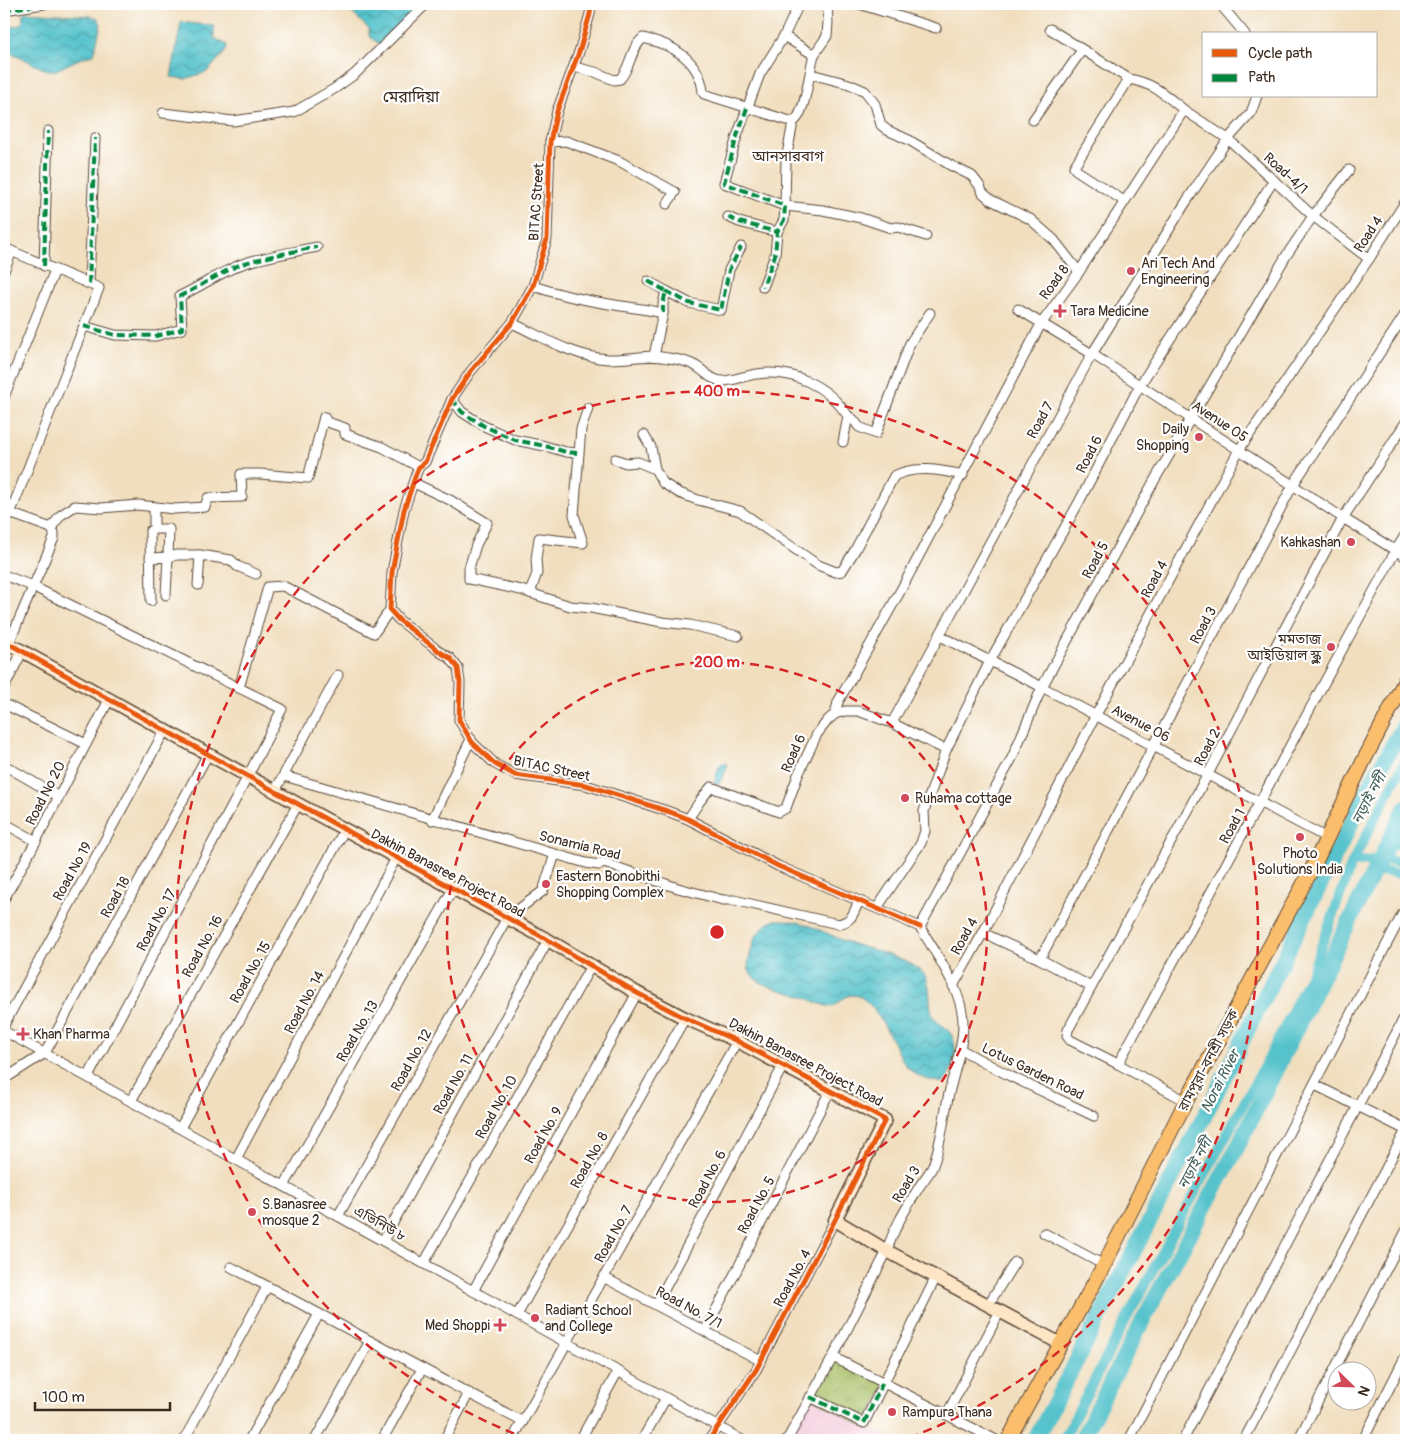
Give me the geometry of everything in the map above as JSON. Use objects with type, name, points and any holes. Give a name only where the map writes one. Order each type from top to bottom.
[{"type":"main road","name":"রামপুরা-বনশ্রী সড়ক","points":[[1008,1440],[1104,1265],[1186,1101],[1327,838],[1363,762],[1406,679]]},
{"type":"street","points":[[4,10],[44,4]]},
{"type":"street","points":[[163,113],[233,121],[294,112],[354,74],[426,4]]},
{"type":"street","name":"BITAC Street","points":[[590,4],[590,14],[574,67],[557,111],[550,142],[547,239],[533,286],[512,323],[471,371],[452,399],[425,462],[419,467],[402,518],[392,572],[390,610],[399,620],[450,658],[458,668],[460,682],[459,720],[482,754],[494,764],[515,774],[586,785],[688,819],[778,866],[920,927]]},
{"type":"street","points":[[799,4],[784,36],[760,74],[737,136],[724,183],[785,206],[861,218],[891,228],[898,227],[926,236]]},
{"type":"street","points":[[763,287],[775,255],[778,232],[784,220],[786,160],[793,122],[801,110],[814,55],[826,36],[828,22],[827,4]]},
{"type":"street","points":[[859,4],[936,28]]},
{"type":"street","points":[[1220,4],[1244,32]]},
{"type":"street","name":"Road-4/1","points":[[1050,29],[1129,79],[1155,87],[1182,112],[1228,139],[1313,216],[1369,259]]},
{"type":"street","points":[[784,36],[814,55]]},
{"type":"street","points":[[574,67],[595,72],[614,80],[620,79],[624,75],[633,51],[639,42],[643,38],[653,40],[667,45],[692,64],[699,73],[704,94],[793,122]]},
{"type":"street","points":[[1033,120],[1082,50]]},
{"type":"street","points":[[811,74],[849,84],[865,91],[875,104],[881,126],[972,176],[984,193],[992,200],[1030,219],[1054,240],[1079,272]]},
{"type":"street","points":[[1124,201],[1074,167],[1129,79]]},
{"type":"street","name":"Road 7","points":[[892,723],[1092,354],[1186,202],[1228,139],[1251,113],[1256,98]]},
{"type":"street","name":"Road 8","points":[[835,714],[838,702],[963,475],[1041,324],[1079,272],[1182,112]]},
{"type":"street","points":[[44,266],[48,131]]},
{"type":"street","points":[[89,284],[95,138]]},
{"type":"street","points":[[550,142],[566,141],[619,161],[636,170],[675,192],[667,204]]},
{"type":"street","name":"Road 5","points":[[920,927],[1012,758],[1042,687],[1154,481],[1286,256],[1313,216],[1349,170]]},
{"type":"street","name":"Road 6","points":[[877,908],[921,843],[925,831],[924,811],[946,750],[990,661],[1078,504],[1140,385],[1274,180]]},
{"type":"street","name":"Road 4","points":[[952,986],[1239,450],[1369,259],[1406,200]]},
{"type":"street","points":[[728,217],[778,232]]},
{"type":"street","points":[[84,326],[115,335],[156,336],[182,330],[180,296],[197,289],[218,275],[245,263],[317,247]]},
{"type":"street","points":[[648,281],[689,304],[721,310],[730,270],[741,247]]},
{"type":"street","points":[[4,270],[8,249],[99,288],[7,512],[51,528],[54,538],[6,642]]},
{"type":"street","points":[[4,397],[55,270]]},
{"type":"street","points":[[533,286],[551,292],[608,304],[642,308],[663,313]]},
{"type":"street","points":[[654,356],[666,291]]},
{"type":"street","name":"Avenue 05","points":[[1018,309],[1092,354],[1406,557]]},
{"type":"street","points":[[512,323],[579,354],[610,359],[654,356],[687,362],[698,367],[710,377],[724,382],[757,374],[774,374],[804,379],[826,391],[859,427],[876,434],[910,343],[930,313]]},
{"type":"street","name":"Road 3","points":[[1040,959],[1293,484],[1406,314]]},
{"type":"street","points":[[452,399],[462,412],[484,426],[515,440],[578,453]]},
{"type":"street","points":[[530,593],[537,573],[536,559],[539,538],[583,543],[574,515],[581,429],[588,408]]},
{"type":"street","points":[[843,442],[848,416]]},
{"type":"street","points":[[51,528],[62,515],[75,506],[101,508],[138,505],[174,509],[205,507],[208,498],[242,497],[241,474],[308,478],[324,417],[327,422],[345,428],[345,434],[382,447],[419,467]]},
{"type":"street","name":"Road 2","points":[[1118,1064],[1070,1040],[1067,1036],[1343,518],[1406,422]]},
{"type":"street","points":[[644,435],[651,447],[655,469],[664,483],[679,493],[698,500],[740,511],[818,564],[836,572],[842,571],[855,550],[894,476],[903,471],[912,470],[940,470],[963,475]]},
{"type":"street","points":[[615,459],[626,463],[638,462],[655,469]]},
{"type":"street","points":[[414,483],[450,500],[487,523],[476,545],[469,568],[469,579],[530,593],[570,606],[690,625],[738,636]]},
{"type":"street","points":[[154,507],[154,529]]},
{"type":"street","points":[[151,601],[150,531],[154,529],[169,529],[166,595]]},
{"type":"street","name":"Road 1","points":[[1118,1064],[1406,534]]},
{"type":"street","points":[[150,558],[200,555],[230,560],[237,566],[256,574]]},
{"type":"street","points":[[198,585],[200,555]]},
{"type":"street","points":[[4,575],[32,586],[239,688],[268,587],[283,586],[374,633],[390,610]]},
{"type":"street","name":"Avenue 06","points":[[940,636],[1096,715],[1327,838]]},
{"type":"street","name":"Dakhin Banasree Project Road","points":[[6,642],[592,964],[637,993],[737,1041],[885,1120]]},
{"type":"street","points":[[4,688],[23,650]]},
{"type":"street","points":[[275,791],[338,674]]},
{"type":"street","name":"Road No. 17","points":[[88,1077],[282,709],[239,688]]},
{"type":"street","name":"Road No 20","points":[[4,899],[110,698]]},
{"type":"street","points":[[4,704],[86,744]]},
{"type":"street","points":[[835,714],[845,711],[858,711],[892,723],[946,750]]},
{"type":"street","name":"Road 6","points":[[688,819],[711,787],[779,812],[786,808],[817,734],[835,714]]},
{"type":"street","name":"Road No 19","points":[[4,1024],[165,730]]},
{"type":"street","points":[[432,820],[471,739]]},
{"type":"street","name":"Road 18","points":[[45,1053],[208,754]]},
{"type":"street","points":[[4,765],[58,797]]},
{"type":"street","name":"Sonamia Road","points":[[284,776],[555,854],[599,865],[604,863],[678,888],[723,900],[734,900],[838,924],[847,922],[852,917],[859,901]]},
{"type":"street","name":"Road No. 16","points":[[131,1101],[298,804]]},
{"type":"street","points":[[4,823],[36,841]]},
{"type":"street","name":"Road No. 15","points":[[180,1128],[345,829]]},
{"type":"street","points":[[507,918],[543,891],[555,854]]},
{"type":"street","name":"Road No. 14","points":[[236,1159],[396,858]]},
{"type":"street","name":"Road No. 13","points":[[284,1186],[453,889]]},
{"type":"street","points":[[1129,1440],[1404,913],[1406,913]]},
{"type":"street","name":"Road No. 12","points":[[338,1216],[507,918]]},
{"type":"street","name":"Road 3","points":[[787,1440],[833,1357],[887,1251],[902,1216],[931,1170],[940,1141],[960,1049],[963,1022],[960,1003],[937,953],[920,927]]},
{"type":"street","points":[[982,933],[1040,959],[1091,988]]},
{"type":"street","name":"Road No. 11","points":[[383,1241],[548,940]]},
{"type":"street","name":"Road No. 10","points":[[424,1263],[592,964]]},
{"type":"street","name":"Road No. 9","points":[[474,1291],[637,993]]},
{"type":"street","points":[[1184,1440],[1406,1014]]},
{"type":"street","name":"Road No. 8","points":[[517,1315],[686,1018]]},
{"type":"street","name":"এভিনিউ ৮","points":[[4,1030],[742,1440]]},
{"type":"street","name":"Road No. 7","points":[[512,1440],[737,1041]]},
{"type":"street","name":"Lotus Garden Road","points":[[960,1049],[1010,1076],[1094,1116]]},
{"type":"street","points":[[4,1078],[45,1053]]},
{"type":"street","points":[[1118,1064],[1186,1101]]},
{"type":"street","name":"Road No. 6","points":[[656,1305],[783,1066]]},
{"type":"street","points":[[1244,1440],[1406,1130],[1315,1085]]},
{"type":"street","name":"Road No. 5","points":[[705,1331],[830,1091]]},
{"type":"street","name":"Road No. 4","points":[[709,1440],[761,1360],[885,1120]]},
{"type":"street","points":[[835,1220],[936,1278],[1061,1344]]},
{"type":"street","points":[[1298,1440],[1406,1232]]},
{"type":"street","points":[[1044,1233],[1104,1265]]},
{"type":"street","points":[[988,1305],[1015,1262]]},
{"type":"street","points":[[231,1267],[523,1422]]},
{"type":"street","name":"Road No. 7/1","points":[[605,1278],[761,1360]]},
{"type":"street","points":[[810,1397],[864,1423],[936,1278]]},
{"type":"street","points":[[184,1440],[267,1286]]},
{"type":"street","points":[[947,1414],[1000,1312]]},
{"type":"street","points":[[249,1440],[319,1314]]},
{"type":"street","points":[[315,1440],[370,1341]]},
{"type":"street","points":[[1363,1440],[1406,1355]]},
{"type":"street","points":[[833,1357],[996,1440]]},
{"type":"street","points":[[382,1440],[422,1369]]},
{"type":"street","points":[[580,1440],[618,1371]]},
{"type":"street","points":[[444,1440],[469,1393]]},
{"type":"street","points":[[642,1440],[666,1398]]},
{"type":"shaded area","points":[[833,1357],[865,1427],[894,1440],[787,1440]]},
{"type":"green space","points":[[833,1357],[886,1383],[865,1427],[810,1397]]},
{"type":"water","points":[[343,4],[420,4],[380,45],[369,36],[369,29]]},
{"type":"water","points":[[25,12],[92,16],[98,18],[101,24],[94,54],[54,71],[41,68],[17,55],[4,52],[4,28],[22,25]]},
{"type":"water","points":[[181,22],[214,26],[214,38],[227,45],[226,51],[207,72],[185,79],[171,77]]},
{"type":"water","points":[[722,763],[727,764],[727,768],[719,784],[714,784],[718,769]]},
{"type":"water","points":[[775,920],[794,921],[811,926],[847,942],[900,959],[924,974],[927,979],[934,1018],[948,1030],[954,1042],[953,1064],[943,1083],[919,1076],[908,1068],[875,1011],[867,1001],[858,996],[848,996],[832,1007],[777,989],[755,979],[749,971],[748,965],[753,943],[760,931]]},
{"type":"waterway","name":"Norai River","points":[[1035,1440],[1204,1117],[1373,780],[1406,722]]},
{"type":"waterway","name":"নড়াই নদী","points":[[1063,1440],[1129,1314],[1275,1046],[1313,969],[1352,863],[1406,759]]},
{"type":"waterway","name":"Norai River","points":[[1081,1440],[1144,1318],[1238,1146],[1406,807]]},
{"type":"waterway","name":"Norai River","points":[[1406,847],[1389,842],[1375,870],[1406,875]]},
{"type":"waterway","name":"Norai River","points":[[1352,863],[1381,859],[1406,863]]},
{"type":"marked path","points":[[4,10],[44,4]]},
{"type":"marked path","points":[[747,108],[724,183],[785,206],[784,220],[777,232],[775,255],[763,287]]},
{"type":"marked path","points":[[44,266],[48,131]]},
{"type":"marked path","points":[[89,284],[95,138]]},
{"type":"marked path","points":[[728,217],[739,222],[777,232]]},
{"type":"marked path","points":[[84,326],[115,335],[156,336],[182,329],[180,296],[245,263],[317,247]]},
{"type":"marked path","points":[[666,291],[689,303],[721,310],[729,270],[741,247]]},
{"type":"marked path","points":[[648,281],[666,291],[663,313]]},
{"type":"marked path","points":[[452,399],[462,412],[484,426],[515,440],[578,453]]},
{"type":"marked path","points":[[810,1397],[864,1423],[883,1382]]},
{"type":"cycle path","points":[[591,4],[579,52],[557,111],[550,142],[547,239],[533,286],[512,323],[471,371],[452,399],[425,462],[419,467],[404,510],[392,572],[390,610],[399,620],[450,658],[458,668],[460,682],[459,720],[472,742],[495,764],[515,775],[586,785],[688,819],[778,866],[920,927]]},
{"type":"cycle path","points":[[4,641],[548,940],[637,993],[685,1018],[737,1041],[885,1120],[756,1370],[709,1440]]},
{"type":"place","name":"Ari Tech And Engineering","points":[[1131,271]]},
{"type":"place","name":"Tara Medicine","points":[[1060,311]]},
{"type":"place","name":"Daily Shopping","points":[[1199,437]]},
{"type":"place","name":"Kahkashan","points":[[1351,542]]},
{"type":"place","name":"মমতাজ আইডিয়াল স্কুল","points":[[1331,647]]},
{"type":"place","name":"Ruhama cottage","points":[[905,798]]},
{"type":"place","name":"Photo Solutions India","points":[[1300,837]]},
{"type":"place","name":"Eastern Bonobithi Shopping Complex","points":[[546,884]]},
{"type":"place","name":"Khan Pharma","points":[[23,1034]]},
{"type":"place","name":"S.Banasree mosque 2","points":[[252,1212]]},
{"type":"place","name":"Radiant School and College","points":[[535,1318]]},
{"type":"place","name":"Med Shoppi","points":[[500,1325]]},
{"type":"place","name":"Rampura Thana","points":[[892,1412]]},
{"type":"district","name":"মেরাদিয়া","points":[[411,96]]},
{"type":"district","name":"আনসারবাগ","points":[[788,156]]}]
